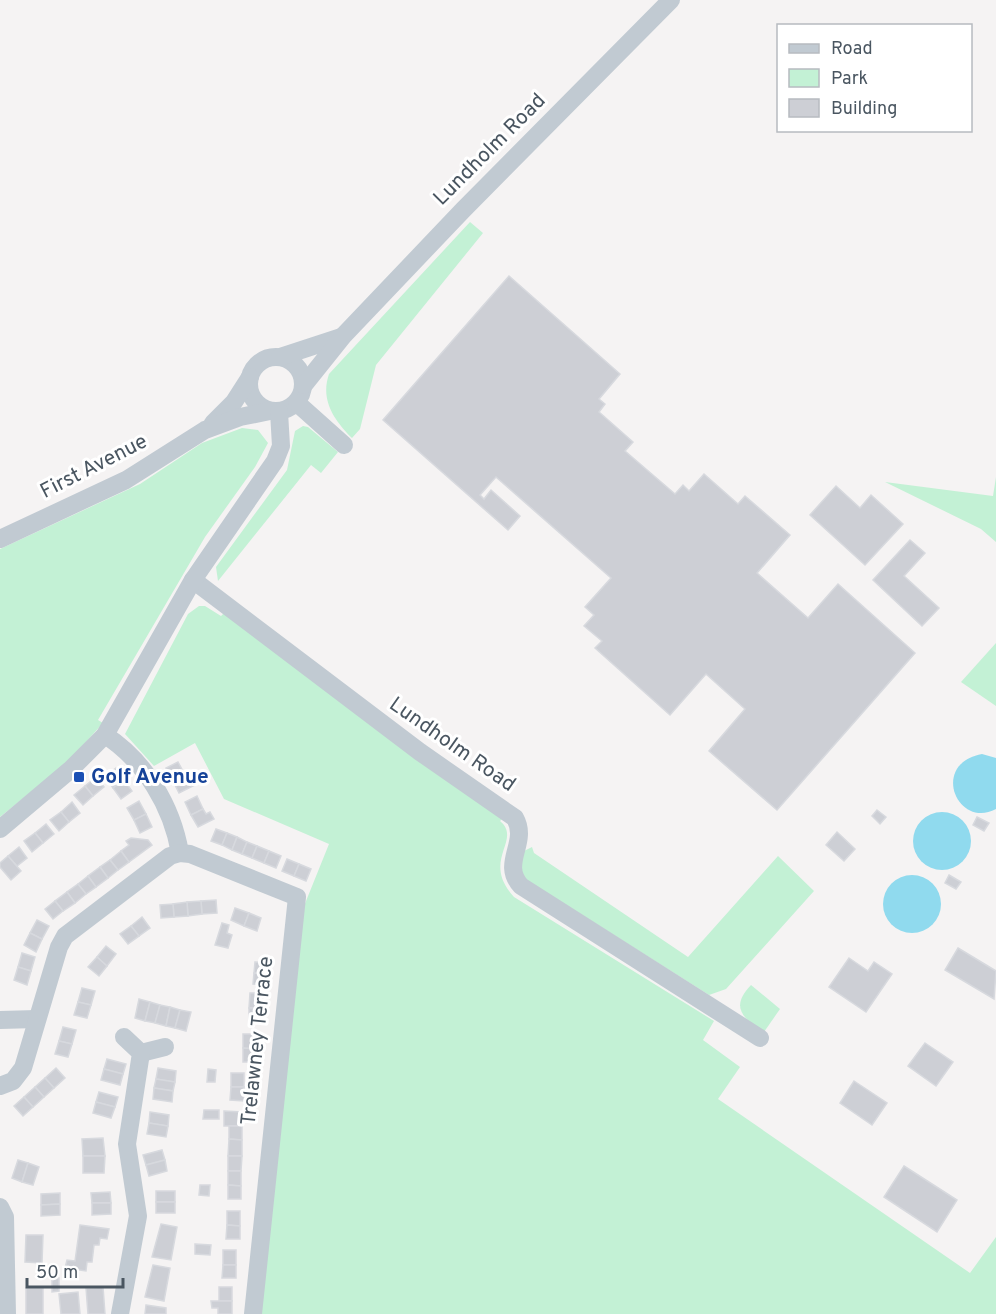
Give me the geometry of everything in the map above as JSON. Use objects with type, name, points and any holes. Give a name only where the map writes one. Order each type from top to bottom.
[{"type":"street","name":"Lundholm Road","points":[[297,403],[304,385],[344,335],[463,210],[671,0]]},
{"type":"street","name":"Lundholm Road","points":[[249,377],[260,362],[344,335]]},
{"type":"street","points":[[280,357],[298,368],[304,385]]},
{"type":"street","points":[[249,377],[249,392],[253,401],[274,411],[297,403],[344,446]]},
{"type":"street","name":"First Avenue","points":[[206,430],[234,402],[249,377]]},
{"type":"street","points":[[0,829],[70,770],[105,735],[193,580],[275,461],[281,446],[274,411]]},
{"type":"street","name":"First Avenue","points":[[0,539],[126,480],[206,430],[240,417],[274,411]]},
{"type":"street","name":"Lundholm Road","points":[[193,580],[420,752],[515,818],[520,841],[511,866],[515,879],[521,885],[760,1038]]},
{"type":"street","points":[[0,1086],[13,1081],[23,1068],[59,947],[65,936],[170,856],[180,853],[170,818],[144,769],[132,754],[105,735]]},
{"type":"street","name":"Trelawney Terrace","points":[[180,853],[190,854],[297,897],[252,1314]]},
{"type":"street","points":[[0,1020],[38,1019]]},
{"type":"street","points":[[124,1036],[141,1053]]},
{"type":"street","points":[[141,1053],[165,1047]]},
{"type":"street","points":[[120,1314],[138,1216],[128,1144],[141,1053]]},
{"type":"street","points":[[0,1207],[5,1217],[3,1238],[7,1314]]},
{"type":"green space","points":[[470,222],[483,233],[376,365],[360,429],[352,438],[330,409],[326,392],[329,374]]},
{"type":"green space","points":[[303,426],[308,427],[338,452],[321,473],[311,465],[218,581],[216,567],[287,470],[295,431]]},
{"type":"green space","points":[[242,428],[258,430],[268,443],[255,467],[205,537],[98,720],[103,723],[68,762],[0,817],[0,549],[140,484],[202,443]]},
{"type":"green space","points":[[996,477],[996,542],[981,529],[885,482],[993,496]]},
{"type":"green space","points":[[199,606],[205,606],[221,616],[224,613],[503,818],[500,821],[506,828],[507,836],[501,872],[505,884],[514,897],[714,1021],[703,1040],[740,1067],[718,1099],[970,1273],[996,1237],[996,1314],[259,1314],[302,911],[329,844],[224,799],[195,743],[154,766],[125,734],[188,614]]},
{"type":"green space","points":[[996,643],[996,706],[961,682]]},
{"type":"green space","points":[[532,847],[534,853],[688,957],[778,856],[814,891],[726,989],[709,995],[525,879],[519,866],[524,851]]},
{"type":"green space","points":[[751,985],[780,1009],[764,1032],[741,1012],[741,1000]]},
{"type":"water","points":[[982,754],[996,758],[996,809],[982,813],[970,811],[961,803],[955,793],[953,781],[956,770],[966,760]]},
{"type":"water","points":[[942,812],[953,814],[966,825],[971,841],[969,852],[958,865],[942,870],[931,868],[918,857],[913,841],[915,830],[926,817]]},
{"type":"water","points":[[912,875],[923,877],[936,888],[941,904],[939,915],[928,928],[912,933],[901,931],[888,920],[883,904],[885,893],[896,880]]},
{"type":"building","points":[[509,276],[620,374],[599,399],[605,404],[599,412],[633,442],[625,451],[675,494],[683,485],[689,491],[704,474],[738,504],[745,496],[790,535],[757,573],[808,618],[838,584],[915,653],[777,810],[709,751],[745,709],[706,674],[670,715],[595,648],[602,641],[584,626],[594,615],[585,607],[611,578],[496,477],[480,495],[484,499],[491,490],[520,516],[508,530],[383,420]]},
{"type":"building","points":[[836,486],[860,508],[871,495],[903,524],[865,565],[810,515]]},
{"type":"building","points":[[910,540],[925,553],[904,576],[939,608],[922,626],[873,580]]},
{"type":"building","points":[[178,762],[185,775],[173,781],[166,768]]},
{"type":"building","points":[[116,768],[124,780],[113,788],[105,776]]},
{"type":"building","points":[[185,775],[189,783],[193,781],[195,785],[179,793],[173,781]]},
{"type":"building","points":[[96,777],[104,787],[93,796],[85,786]]},
{"type":"building","points":[[124,780],[132,791],[121,799],[113,788]]},
{"type":"building","points":[[85,786],[93,796],[83,805],[74,795]]},
{"type":"building","points":[[197,796],[203,809],[191,815],[185,802]]},
{"type":"building","points":[[139,801],[146,814],[134,820],[127,808]]},
{"type":"building","points":[[72,802],[80,813],[69,822],[61,812]]},
{"type":"building","points":[[203,809],[206,814],[210,812],[214,819],[198,827],[191,815]]},
{"type":"building","points":[[877,810],[886,817],[880,824],[872,816]]},
{"type":"building","points":[[61,812],[69,822],[59,831],[50,820]]},
{"type":"building","points":[[146,814],[152,827],[140,833],[134,820]]},
{"type":"building","points":[[977,817],[989,823],[984,831],[973,825]]},
{"type":"building","points":[[46,824],[54,834],[43,843],[35,833]]},
{"type":"building","points":[[216,829],[227,833],[222,845],[211,841]]},
{"type":"building","points":[[837,832],[855,849],[844,861],[826,845]]},
{"type":"building","points":[[35,833],[43,843],[32,852],[24,841]]},
{"type":"building","points":[[227,833],[237,837],[232,850],[222,845]]},
{"type":"building","points":[[237,837],[247,842],[242,854],[232,850]]},
{"type":"building","points":[[131,838],[148,840],[152,845],[129,862],[121,851],[129,845],[126,841]]},
{"type":"building","points":[[247,842],[257,846],[252,858],[242,854]]},
{"type":"building","points":[[257,846],[269,851],[264,863],[252,858]]},
{"type":"building","points":[[19,847],[27,858],[17,866],[8,856]]},
{"type":"building","points":[[121,851],[129,862],[118,870],[110,860]]},
{"type":"building","points":[[269,851],[281,856],[276,868],[264,863]]},
{"type":"building","points":[[8,856],[21,871],[11,880],[0,867],[0,863]]},
{"type":"building","points":[[287,859],[299,864],[294,876],[282,871]]},
{"type":"building","points":[[110,860],[118,870],[108,878],[100,867]]},
{"type":"building","points":[[299,864],[311,869],[306,881],[294,876]]},
{"type":"building","points":[[100,867],[108,878],[96,887],[88,876]]},
{"type":"building","points":[[949,875],[961,882],[956,889],[945,883]]},
{"type":"building","points":[[88,876],[96,887],[86,894],[78,884]]},
{"type":"building","points":[[78,884],[86,894],[75,903],[67,892]]},
{"type":"building","points":[[67,892],[75,903],[63,911],[55,901]]},
{"type":"building","points":[[216,900],[217,913],[202,914],[201,901]]},
{"type":"building","points":[[55,901],[63,911],[53,919],[45,909]]},
{"type":"building","points":[[201,901],[202,914],[188,916],[187,902]]},
{"type":"building","points":[[187,902],[188,916],[174,917],[173,904]]},
{"type":"building","points":[[173,904],[174,917],[161,918],[160,905]]},
{"type":"building","points":[[235,908],[249,913],[244,926],[231,920]]},
{"type":"building","points":[[249,913],[261,918],[257,931],[244,926]]},
{"type":"building","points":[[142,917],[150,928],[139,936],[131,926]]},
{"type":"building","points":[[37,920],[49,926],[42,939],[30,933]]},
{"type":"building","points":[[222,923],[229,925],[227,933],[232,935],[228,948],[215,945]]},
{"type":"building","points":[[131,926],[139,936],[128,944],[120,934]]},
{"type":"building","points":[[30,933],[42,939],[36,952],[24,945]]},
{"type":"building","points":[[106,946],[116,954],[107,966],[97,957]]},
{"type":"building","points":[[958,948],[996,971],[994,999],[945,970]]},
{"type":"building","points":[[22,953],[35,957],[31,971],[18,967]]},
{"type":"building","points":[[97,957],[107,966],[99,976],[88,967]]},
{"type":"building","points":[[849,958],[868,971],[874,962],[892,974],[866,1012],[829,987]]},
{"type":"building","points":[[255,962],[268,963],[267,974],[254,973]]},
{"type":"building","points":[[18,967],[31,971],[27,985],[14,980]]},
{"type":"building","points":[[254,973],[267,974],[267,985],[253,984]]},
{"type":"building","points":[[82,988],[95,991],[91,1005],[78,1002]]},
{"type":"building","points":[[250,993],[263,993],[263,1008],[249,1008]]},
{"type":"building","points":[[139,999],[150,1002],[145,1021],[135,1018]]},
{"type":"building","points":[[78,1002],[91,1005],[87,1018],[74,1015]]},
{"type":"building","points":[[150,1002],[160,1005],[155,1023],[145,1021]]},
{"type":"building","points":[[160,1005],[170,1007],[166,1026],[155,1023]]},
{"type":"building","points":[[170,1007],[180,1010],[175,1028],[166,1026]]},
{"type":"building","points":[[249,1008],[263,1008],[262,1021],[249,1021]]},
{"type":"building","points":[[180,1010],[191,1012],[186,1031],[175,1028]]},
{"type":"building","points":[[63,1027],[76,1030],[72,1044],[59,1041]]},
{"type":"building","points":[[243,1034],[256,1034],[256,1049],[243,1048]]},
{"type":"building","points":[[59,1041],[72,1044],[68,1057],[55,1054]]},
{"type":"building","points":[[925,1043],[953,1062],[936,1086],[908,1066]]},
{"type":"building","points":[[243,1048],[256,1049],[256,1062],[243,1062]]},
{"type":"building","points":[[107,1059],[126,1064],[123,1074],[104,1069]]},
{"type":"building","points":[[56,1068],[65,1078],[54,1088],[45,1078]]},
{"type":"building","points":[[158,1068],[176,1071],[175,1082],[156,1079]]},
{"type":"building","points":[[104,1069],[123,1074],[120,1085],[101,1080]]},
{"type":"building","points":[[208,1069],[216,1070],[215,1082],[207,1082]]},
{"type":"building","points":[[231,1073],[244,1073],[244,1087],[231,1087]]},
{"type":"building","points":[[45,1078],[54,1088],[44,1097],[35,1087]]},
{"type":"building","points":[[156,1079],[175,1082],[173,1091],[154,1088]]},
{"type":"building","points":[[854,1081],[887,1103],[872,1125],[840,1103]]},
{"type":"building","points":[[35,1087],[44,1097],[33,1107],[24,1097]]},
{"type":"building","points":[[231,1087],[244,1087],[244,1101],[230,1100]]},
{"type":"building","points":[[154,1088],[173,1091],[172,1102],[153,1099]]},
{"type":"building","points":[[99,1092],[118,1097],[115,1107],[96,1102]]},
{"type":"building","points":[[24,1097],[33,1107],[23,1116],[14,1106]]},
{"type":"building","points":[[96,1102],[115,1107],[111,1118],[93,1113]]},
{"type":"building","points":[[204,1110],[219,1110],[219,1119],[203,1119]]},
{"type":"building","points":[[224,1111],[242,1112],[242,1126],[224,1126]]},
{"type":"building","points":[[150,1112],[169,1115],[168,1126],[149,1123]]},
{"type":"building","points":[[149,1123],[168,1126],[166,1137],[147,1134]]},
{"type":"building","points":[[229,1126],[242,1126],[242,1140],[229,1139]]},
{"type":"building","points":[[103,1138],[105,1156],[83,1156],[82,1139]]},
{"type":"building","points":[[229,1139],[242,1140],[242,1156],[228,1156]]},
{"type":"building","points":[[162,1150],[165,1160],[146,1165],[143,1155]]},
{"type":"building","points":[[83,1156],[105,1156],[104,1173],[83,1173]]},
{"type":"building","points":[[228,1156],[242,1156],[241,1171],[228,1171]]},
{"type":"building","points":[[18,1160],[28,1163],[22,1182],[12,1178]]},
{"type":"building","points":[[165,1160],[167,1171],[149,1176],[146,1165]]},
{"type":"building","points":[[28,1163],[39,1167],[33,1185],[22,1182]]},
{"type":"building","points":[[904,1166],[957,1200],[937,1232],[884,1197]]},
{"type":"building","points":[[228,1171],[241,1171],[241,1186],[228,1185]]},
{"type":"building","points":[[200,1185],[210,1185],[209,1196],[199,1195]]},
{"type":"building","points":[[228,1185],[241,1186],[241,1199],[228,1199]]},
{"type":"building","points":[[156,1191],[175,1191],[175,1202],[156,1202]]},
{"type":"building","points":[[110,1192],[111,1203],[92,1203],[91,1193]]},
{"type":"building","points":[[60,1193],[60,1204],[41,1205],[41,1194]]},
{"type":"building","points":[[156,1202],[175,1202],[175,1213],[156,1213]]},
{"type":"building","points":[[92,1203],[111,1203],[111,1214],[92,1215]]},
{"type":"building","points":[[60,1204],[60,1215],[41,1216],[41,1205]]},
{"type":"building","points":[[227,1211],[240,1211],[240,1226],[227,1225]]},
{"type":"building","points":[[161,1224],[177,1227],[171,1260],[152,1257]]},
{"type":"building","points":[[80,1225],[109,1229],[107,1239],[100,1238],[99,1245],[94,1245],[92,1262],[87,1262],[86,1271],[65,1268],[67,1260],[75,1261]]},
{"type":"building","points":[[227,1225],[240,1226],[240,1239],[226,1239]]},
{"type":"building","points":[[26,1235],[43,1235],[42,1263],[25,1262]]},
{"type":"building","points":[[195,1244],[211,1245],[210,1255],[195,1254]]},
{"type":"building","points":[[223,1250],[236,1250],[236,1265],[223,1265]]},
{"type":"building","points":[[153,1265],[170,1268],[164,1301],[145,1297]]},
{"type":"building","points":[[223,1265],[236,1265],[236,1278],[222,1278]]},
{"type":"building","points":[[59,1278],[59,1291],[52,1292],[52,1279]]},
{"type":"building","points":[[103,1287],[105,1314],[88,1314],[86,1288]]},
{"type":"building","points":[[219,1287],[232,1287],[232,1301],[219,1301]]},
{"type":"building","points":[[26,1288],[43,1288],[43,1314],[26,1314]]},
{"type":"building","points":[[78,1292],[80,1314],[61,1314],[59,1294]]},
{"type":"building","points":[[211,1301],[232,1301],[232,1314],[218,1314],[218,1308],[212,1308]]},
{"type":"building","points":[[146,1305],[166,1308],[166,1314],[145,1314]]},
{"type":"place","name":"Golf Avenue","points":[[79,777]]}]
